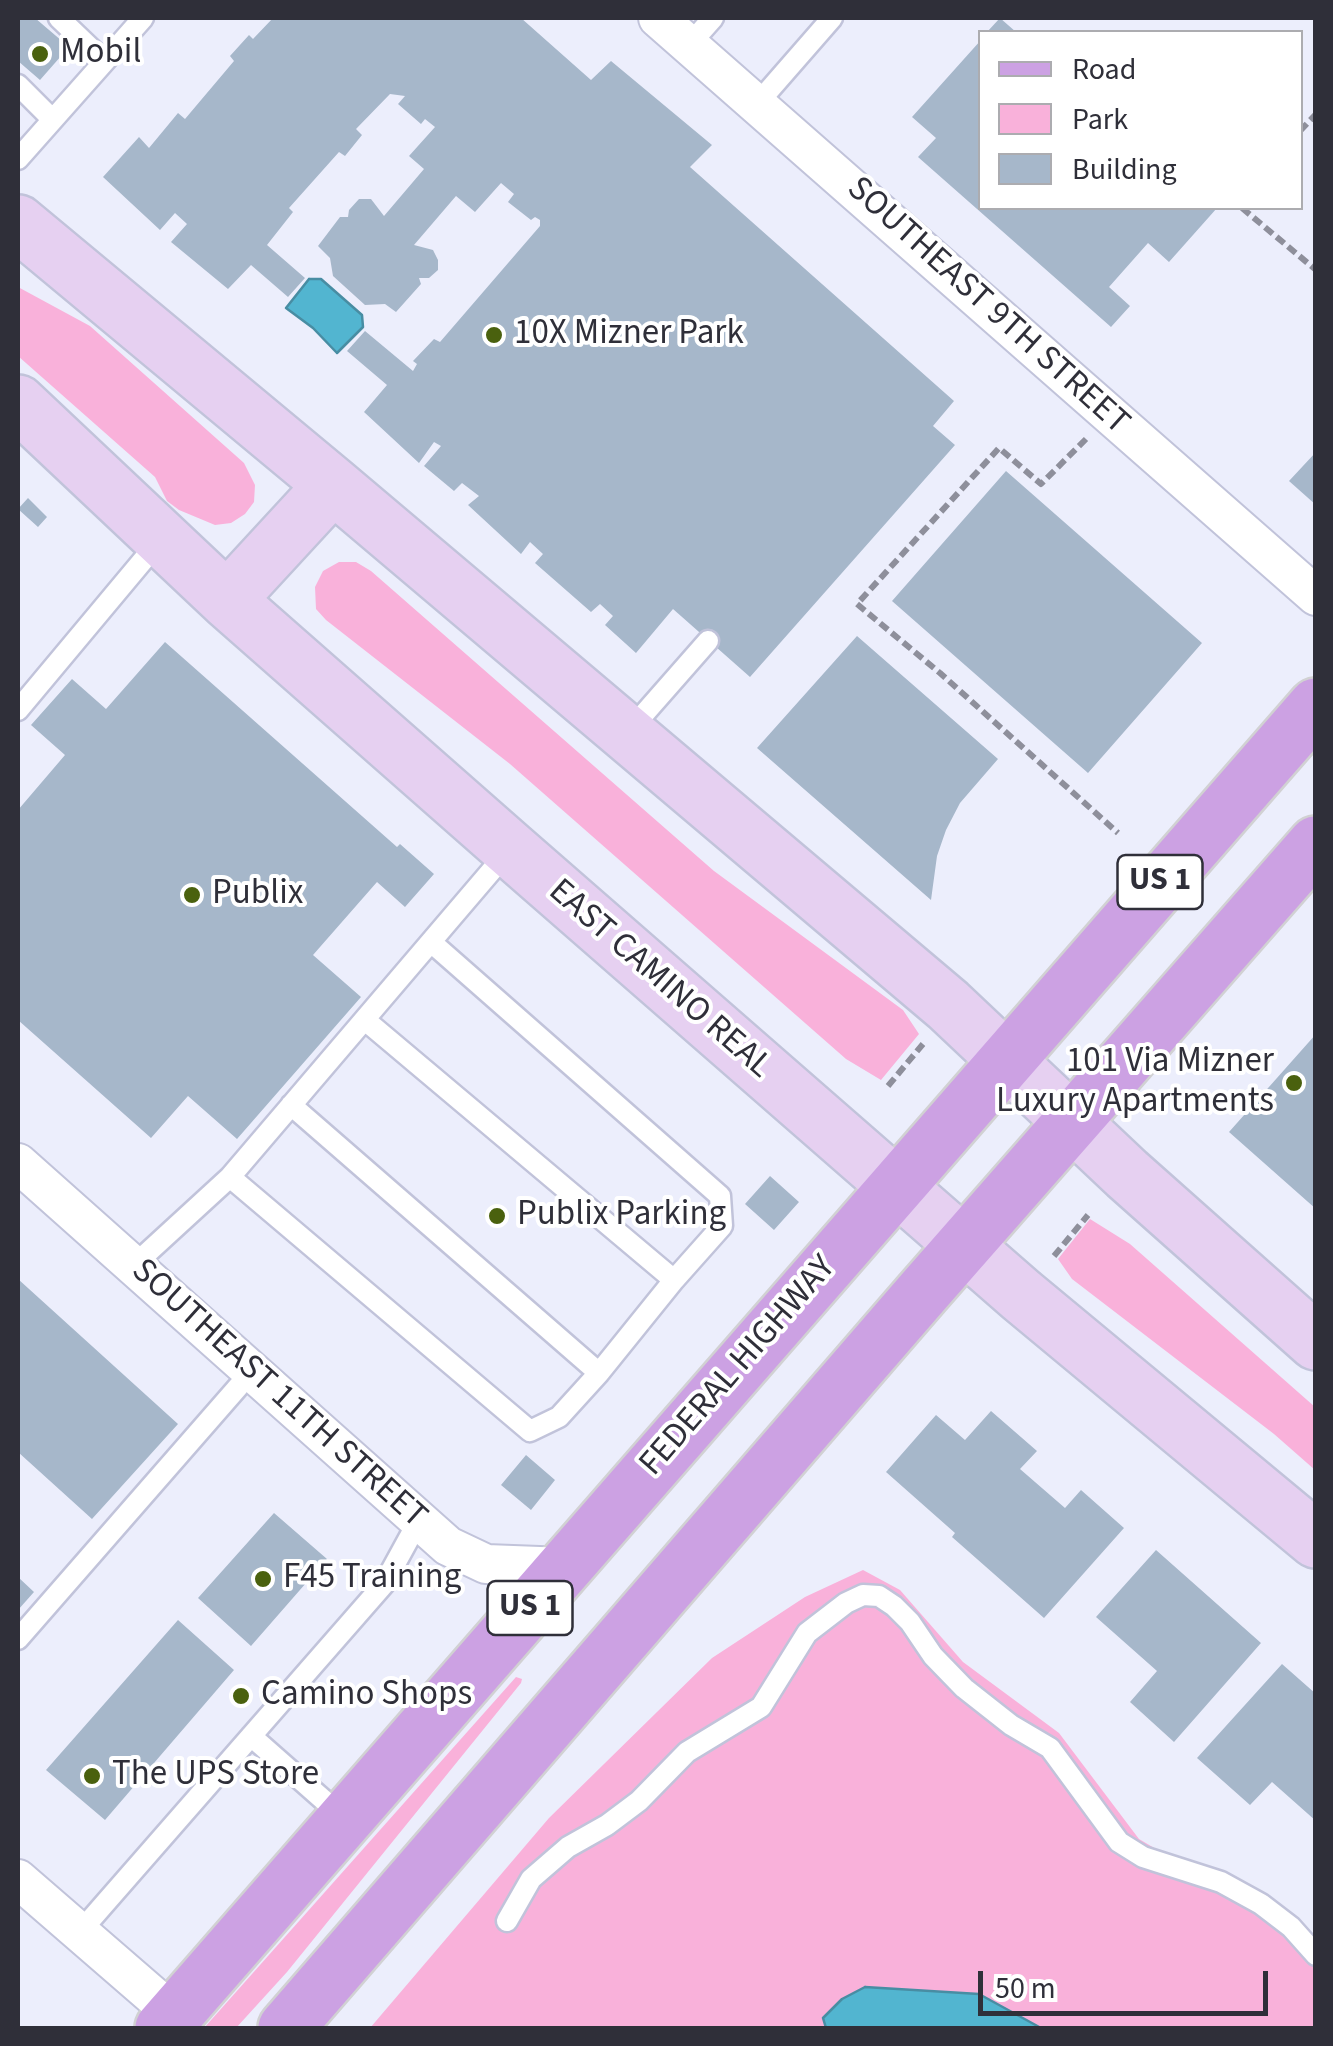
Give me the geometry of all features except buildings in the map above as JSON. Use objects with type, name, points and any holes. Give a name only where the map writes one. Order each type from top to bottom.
[{"type":"main road","name":"FEDERAL HIGHWAY","points":[[169,2022],[1316,706]]},
{"type":"main road","name":"US 1","points":[[286,2028],[1316,844]]},
{"type":"street","name":"SOUTHEAST 9TH STREET","points":[[658,18],[701,31],[757,104],[1316,596]]},
{"type":"street","points":[[18,223],[948,1006],[1316,1342]]},
{"type":"street","name":"EAST CAMINO REAL","points":[[18,403],[227,600],[510,849],[964,1245],[1316,1540]]},
{"type":"street","points":[[227,600],[333,485]]},
{"type":"street","name":"SOUTHEAST 11TH STREET","points":[[18,1164],[448,1546],[486,1564],[566,1567]]},
{"type":"street","points":[[18,1879],[79,1932],[169,2022]]},
{"type":"lane","points":[[18,159],[143,18]]},
{"type":"lane","points":[[757,104],[832,18]]},
{"type":"lane","points":[[59,24],[104,61]]},
{"type":"lane","points":[[20,77],[52,119]]},
{"type":"lane","points":[[18,710],[162,539]]},
{"type":"lane","points":[[628,733],[708,641]]},
{"type":"lane","points":[[134,1266],[230,1177],[510,849]]},
{"type":"lane","points":[[230,1177],[530,1431],[559,1417],[599,1372],[722,1226],[720,1196],[431,942]]},
{"type":"lane","points":[[365,1020],[674,1280]]},
{"type":"lane","points":[[292,1106],[599,1372]]},
{"type":"lane","points":[[18,1639],[252,1371]]},
{"type":"lane","points":[[79,1932],[384,1584],[420,1520]]},
{"type":"lane","points":[[507,1921],[531,1879],[568,1846],[607,1825],[639,1801],[687,1752],[761,1707],[807,1632],[846,1603],[862,1596],[878,1596],[910,1622],[964,1688],[1011,1725],[1050,1748],[1119,1842],[1142,1857],[1234,1889],[1291,1927],[1316,1955]]},
{"type":"lane","points":[[251,1736],[346,1820]]},
{"type":"path","points":[[1244,210],[1316,270]]},
{"type":"path","points":[[1109,416],[1042,484],[999,448],[857,604],[940,673],[1118,834]]},
{"type":"path","points":[[888,1086],[926,1041]]},
{"type":"path","points":[[1054,1256],[1088,1215]]},
{"type":"green space","points":[[18,287],[90,326],[244,463],[255,485],[254,502],[245,514],[231,523],[215,525],[179,510],[167,501],[155,477],[18,356]]},
{"type":"green space","points":[[339,562],[356,562],[371,571],[714,871],[903,1010],[919,1034],[881,1080],[846,1059],[510,764],[326,620],[316,609],[315,587],[323,571]]},
{"type":"green space","points":[[1090,1219],[1130,1244],[1315,1407],[1315,1470],[1072,1279],[1058,1259]]},
{"type":"green space","points":[[863,1570],[900,1590],[963,1662],[1059,1733],[1139,1839],[1278,1921],[1315,1961],[1315,2028],[370,2028],[549,1818],[712,1658],[805,1597]]},
{"type":"green space","points":[[516,1677],[522,1679],[521,1683],[287,1972],[236,2028],[204,2028]]},
{"type":"water","points":[[309,279],[321,279],[362,315],[363,327],[337,353],[286,308]]},
{"type":"water","points":[[865,1987],[979,1994],[1041,2028],[826,2028],[823,2018],[842,1999]]},
{"type":"place","name":"Mobil","points":[[40,54]]},
{"type":"place","name":"10X Mizner Park","points":[[494,335]]},
{"type":"place","name":"Publix","points":[[192,895]]},
{"type":"place","name":"101 Via Mizner Luxury Apartments","points":[[1294,1083]]},
{"type":"place","name":"Publix Parking","points":[[497,1216]]},
{"type":"place","name":"F45 Training","points":[[263,1579]]},
{"type":"place","name":"Camino Shops","points":[[241,1696]]},
{"type":"place","name":"The UPS Store","points":[[92,1776]]}]
